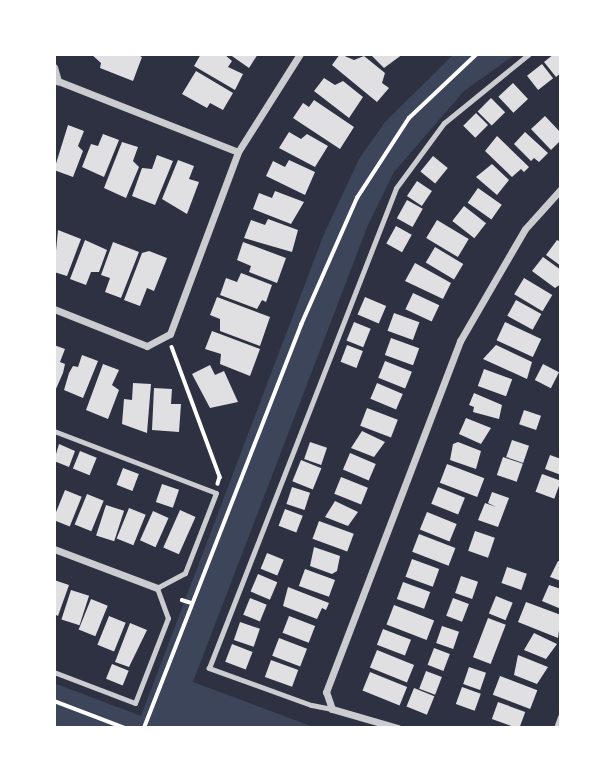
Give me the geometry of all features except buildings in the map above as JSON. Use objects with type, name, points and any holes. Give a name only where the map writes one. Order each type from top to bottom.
[{"type":"street","points":[[54,309],[147,346],[170,334],[239,152],[300,54]]},
{"type":"street","points":[[54,67],[58,82],[239,152]]},
{"type":"street","points":[[398,728],[332,709],[326,692],[460,341],[525,229],[561,188]]},
{"type":"street","points":[[54,549],[157,588]]},
{"type":"street","points":[[557,728],[561,717]]},
{"type":"lane","points":[[332,709],[311,705],[209,668],[396,188],[444,123],[529,54]]},
{"type":"lane","points":[[54,431],[216,493],[185,573],[157,588],[168,618],[135,703],[54,672]]},
{"type":"path","points":[[144,728],[300,325],[357,198],[409,118],[477,54]]},
{"type":"path","points":[[170,334],[175,362],[220,477],[216,493]]},
{"type":"path","points":[[182,600],[192,603]]},
{"type":"path","points":[[54,701],[125,728]]},
{"type":"shaded area","points":[[454,54],[516,54],[464,91],[394,172],[368,225],[193,682],[316,728],[54,728],[54,683],[141,716],[324,234],[359,159],[385,122]]}]
